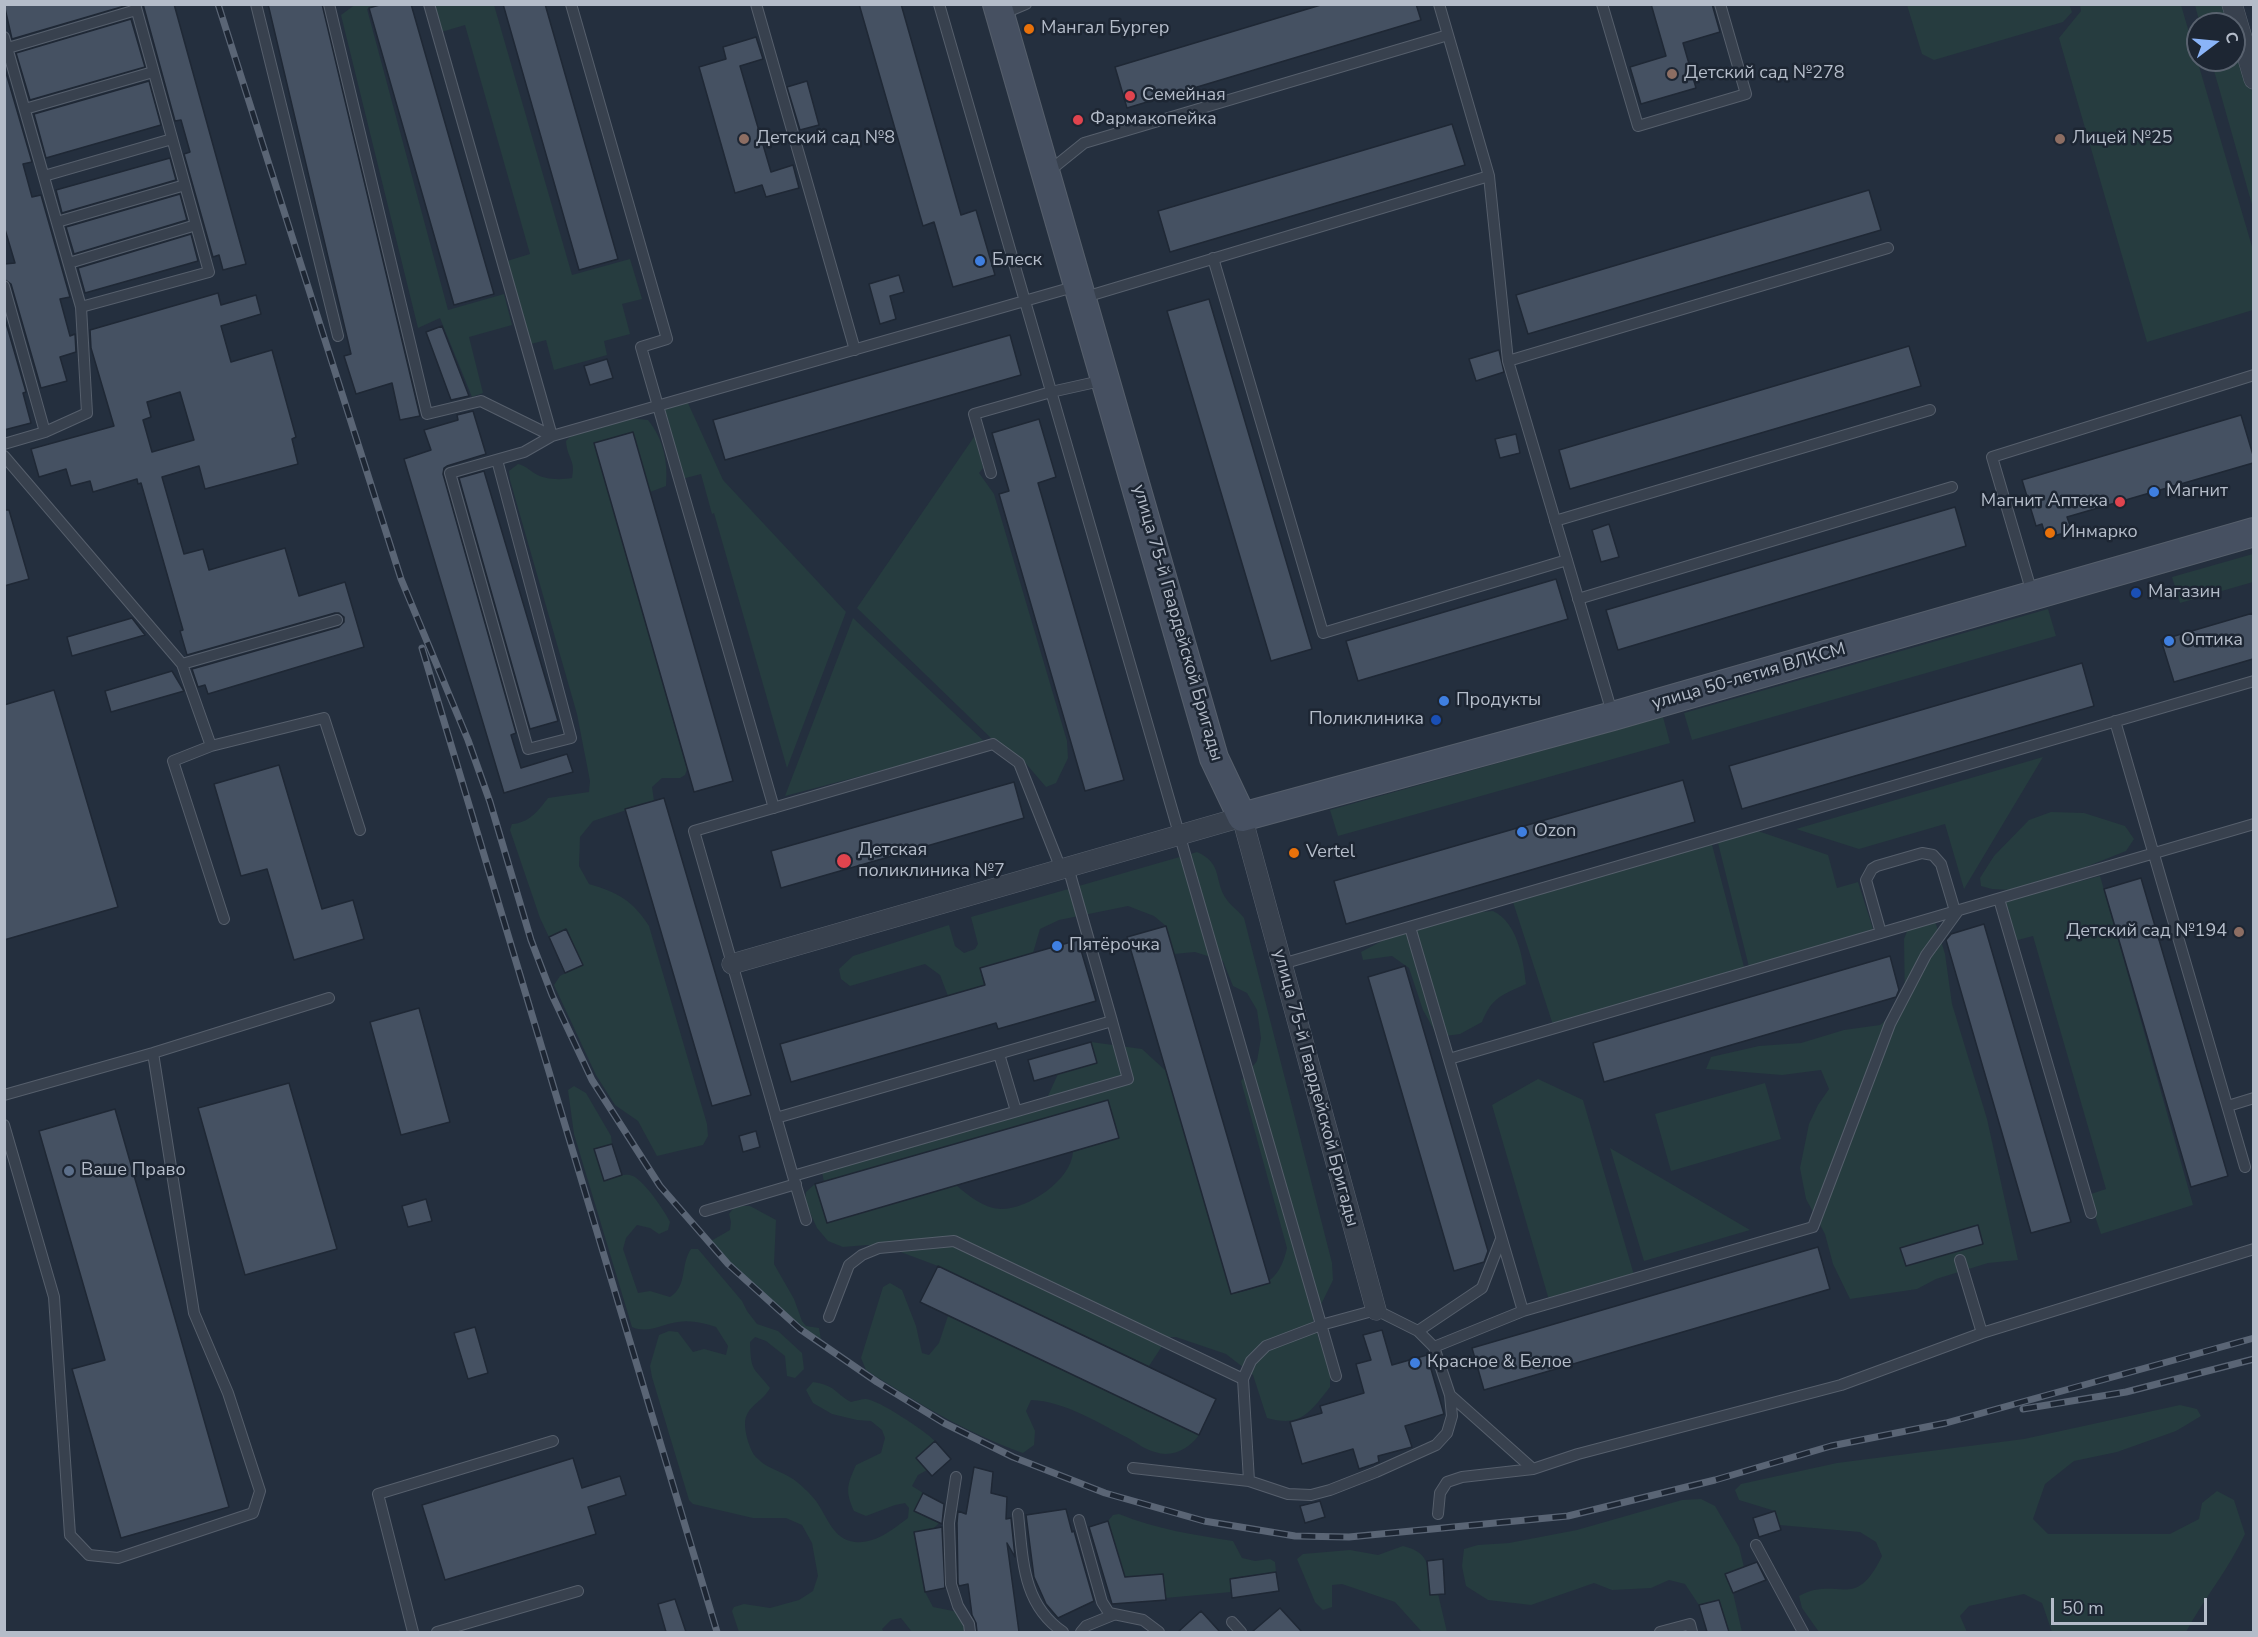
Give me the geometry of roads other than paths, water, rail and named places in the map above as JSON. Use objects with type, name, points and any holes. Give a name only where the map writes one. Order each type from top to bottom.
[{"type":"main road","name":"улица 75-й Гвардейской Бригады","points":[[1008,8],[1045,173],[1215,758],[1242,817]]},
{"type":"main road","name":"улица 50-летия ВЛКСМ","points":[[1242,817],[1613,716],[2253,532]]},
{"type":"street","points":[[2232,4],[2249,49],[2253,79]]},
{"type":"street","points":[[732,964],[1242,817]]},
{"type":"street","name":"улица 75-й Гвардейской Бригады","points":[[1242,817],[1376,1310]]},
{"type":"lane","points":[[256,4],[339,336]]},
{"type":"lane","points":[[329,4],[427,414],[482,401],[552,436]]},
{"type":"lane","points":[[429,4],[552,436]]},
{"type":"lane","points":[[571,4],[668,339],[641,347],[774,808]]},
{"type":"lane","points":[[756,4],[855,350]]},
{"type":"lane","points":[[939,4],[1336,1376]]},
{"type":"lane","points":[[1439,4],[1490,176],[1508,361],[1613,716]]},
{"type":"lane","points":[[1602,4],[1638,126],[1746,94],[1720,4]]},
{"type":"lane","points":[[4,444],[45,432],[87,414],[81,308],[6,43],[136,7],[209,272],[81,308]]},
{"type":"lane","points":[[1045,173],[1084,143],[1448,35]]},
{"type":"lane","points":[[25,109],[153,72]]},
{"type":"lane","points":[[44,176],[172,139]]},
{"type":"lane","points":[[497,460],[571,738],[528,749],[450,473],[524,452],[552,436],[1024,301],[1080,292],[1213,258],[1490,176]]},
{"type":"lane","points":[[57,222],[185,185]]},
{"type":"lane","points":[[69,263],[196,225]]},
{"type":"lane","points":[[1508,361],[1888,248]]},
{"type":"lane","points":[[1213,258],[1323,633],[1567,560]]},
{"type":"lane","points":[[4,286],[45,432]]},
{"type":"lane","points":[[2033,596],[1992,457],[2253,375]]},
{"type":"lane","points":[[991,473],[974,414],[1051,392],[1105,380]]},
{"type":"lane","points":[[1555,521],[1930,410]]},
{"type":"lane","points":[[4,456],[182,664],[211,746]]},
{"type":"lane","points":[[1578,598],[1953,488]]},
{"type":"lane","points":[[182,664],[337,620]]},
{"type":"lane","points":[[1282,964],[2253,681]]},
{"type":"lane","points":[[224,919],[173,761],[211,746],[324,718],[360,830]]},
{"type":"lane","points":[[2115,721],[2245,1167]]},
{"type":"lane","points":[[705,1211],[794,1180],[1128,1079],[1064,868],[1019,763],[993,744],[694,831],[776,1118],[794,1180],[806,1220]]},
{"type":"lane","points":[[1449,1059],[2253,824]]},
{"type":"lane","points":[[1881,933],[1866,880],[1872,869],[1899,860],[1928,853],[1938,858],[1957,911]]},
{"type":"lane","points":[[1999,899],[2091,1213]]},
{"type":"lane","points":[[1434,1347],[1522,1311],[1812,1227],[1890,1024],[1926,955],[1957,911]]},
{"type":"lane","points":[[1410,927],[1522,1311]]},
{"type":"lane","points":[[4,1095],[153,1053],[329,998]]},
{"type":"lane","points":[[776,1118],[1112,1021]]},
{"type":"lane","points":[[4,1125],[54,1297],[70,1535],[89,1555],[118,1558],[253,1513],[260,1491],[228,1393],[194,1313],[153,1053]]},
{"type":"lane","points":[[999,1054],[1016,1111]]},
{"type":"lane","points":[[2228,1106],[2253,1098]]},
{"type":"lane","points":[[1418,1331],[1482,1288],[1501,1239]]},
{"type":"lane","points":[[829,1317],[849,1266],[862,1255],[879,1248],[954,1242],[1243,1379]]},
{"type":"lane","points":[[1438,1514],[1440,1493],[1447,1482],[1462,1477],[1533,1469],[1578,1454],[1841,1385],[1982,1333],[2253,1249]]},
{"type":"lane","points":[[1960,1260],[1982,1333]]},
{"type":"lane","points":[[1134,1468],[1249,1481],[1288,1494],[1311,1495],[1330,1490],[1415,1456],[1437,1445],[1447,1433],[1452,1416],[1450,1395],[1434,1347],[1418,1331],[1376,1310],[1321,1325],[1266,1346],[1251,1361],[1243,1379],[1249,1481]]},
{"type":"lane","points":[[1450,1395],[1533,1469]]},
{"type":"lane","points":[[413,1632],[378,1494],[554,1441]]},
{"type":"lane","points":[[956,1477],[949,1524],[951,1584],[958,1606],[969,1624],[970,1632]]},
{"type":"lane","points":[[1018,1514],[1024,1572],[1036,1606],[1048,1622],[1063,1632]]},
{"type":"lane","points":[[1079,1520],[1102,1602],[1109,1613],[1143,1620],[1159,1632]]},
{"type":"lane","points":[[1756,1545],[1803,1632]]},
{"type":"lane","points":[[437,1632],[578,1591]]},
{"type":"lane","points":[[1081,1632],[1086,1626],[1113,1615]]},
{"type":"lane","points":[[1232,1622],[1242,1632]]},
{"type":"lane","points":[[1660,1632],[1690,1624],[1692,1632]]},
{"type":"railway","points":[[218,4],[401,579],[468,740],[490,802],[531,940],[552,995],[592,1080],[660,1186],[728,1264],[800,1329],[877,1382],[944,1423],[1013,1457],[1105,1493],[1204,1521],[1295,1536],[1349,1537],[1568,1516],[1715,1480],[1831,1446],[1946,1423],[2254,1338]]},
{"type":"railway","points":[[422,648],[717,1632]]},
{"type":"railway","points":[[2023,1409],[2126,1392],[2254,1359]]},
{"type":"place","name":"Мангал Бургер","points":[[1029,29]]},
{"type":"place","name":"Детский сад №278","points":[[1672,74]]},
{"type":"place","name":"Семейная","points":[[1130,96]]},
{"type":"place","name":"Фармакопейка","points":[[1078,120]]},
{"type":"place","name":"Детский сад №8","points":[[744,139]]},
{"type":"place","name":"Лицей №25","points":[[2060,139]]},
{"type":"place","name":"Блеск","points":[[980,261]]},
{"type":"place","name":"Магнит","points":[[2154,492]]},
{"type":"place","name":"Магнит Аптека","points":[[2120,502]]},
{"type":"place","name":"Инмарко","points":[[2050,533]]},
{"type":"place","name":"Магазин","points":[[2136,593]]},
{"type":"place","name":"Оптика","points":[[2169,641]]},
{"type":"place","name":"Продукты","points":[[1444,701]]},
{"type":"place","name":"Поликлиника","points":[[1436,720]]},
{"type":"place","name":"Ozon","points":[[1522,832]]},
{"type":"place","name":"Vertel","points":[[1294,853]]},
{"type":"place","name":"Детская поликлиника №7","points":[[844,861]]},
{"type":"place","name":"Детский сад №194","points":[[2239,932]]},
{"type":"place","name":"Пятёрочка","points":[[1057,946]]},
{"type":"place","name":"Ваше Право","points":[[69,1171]]},
{"type":"place","name":"Красное & Белое","points":[[1415,1363]]}]
